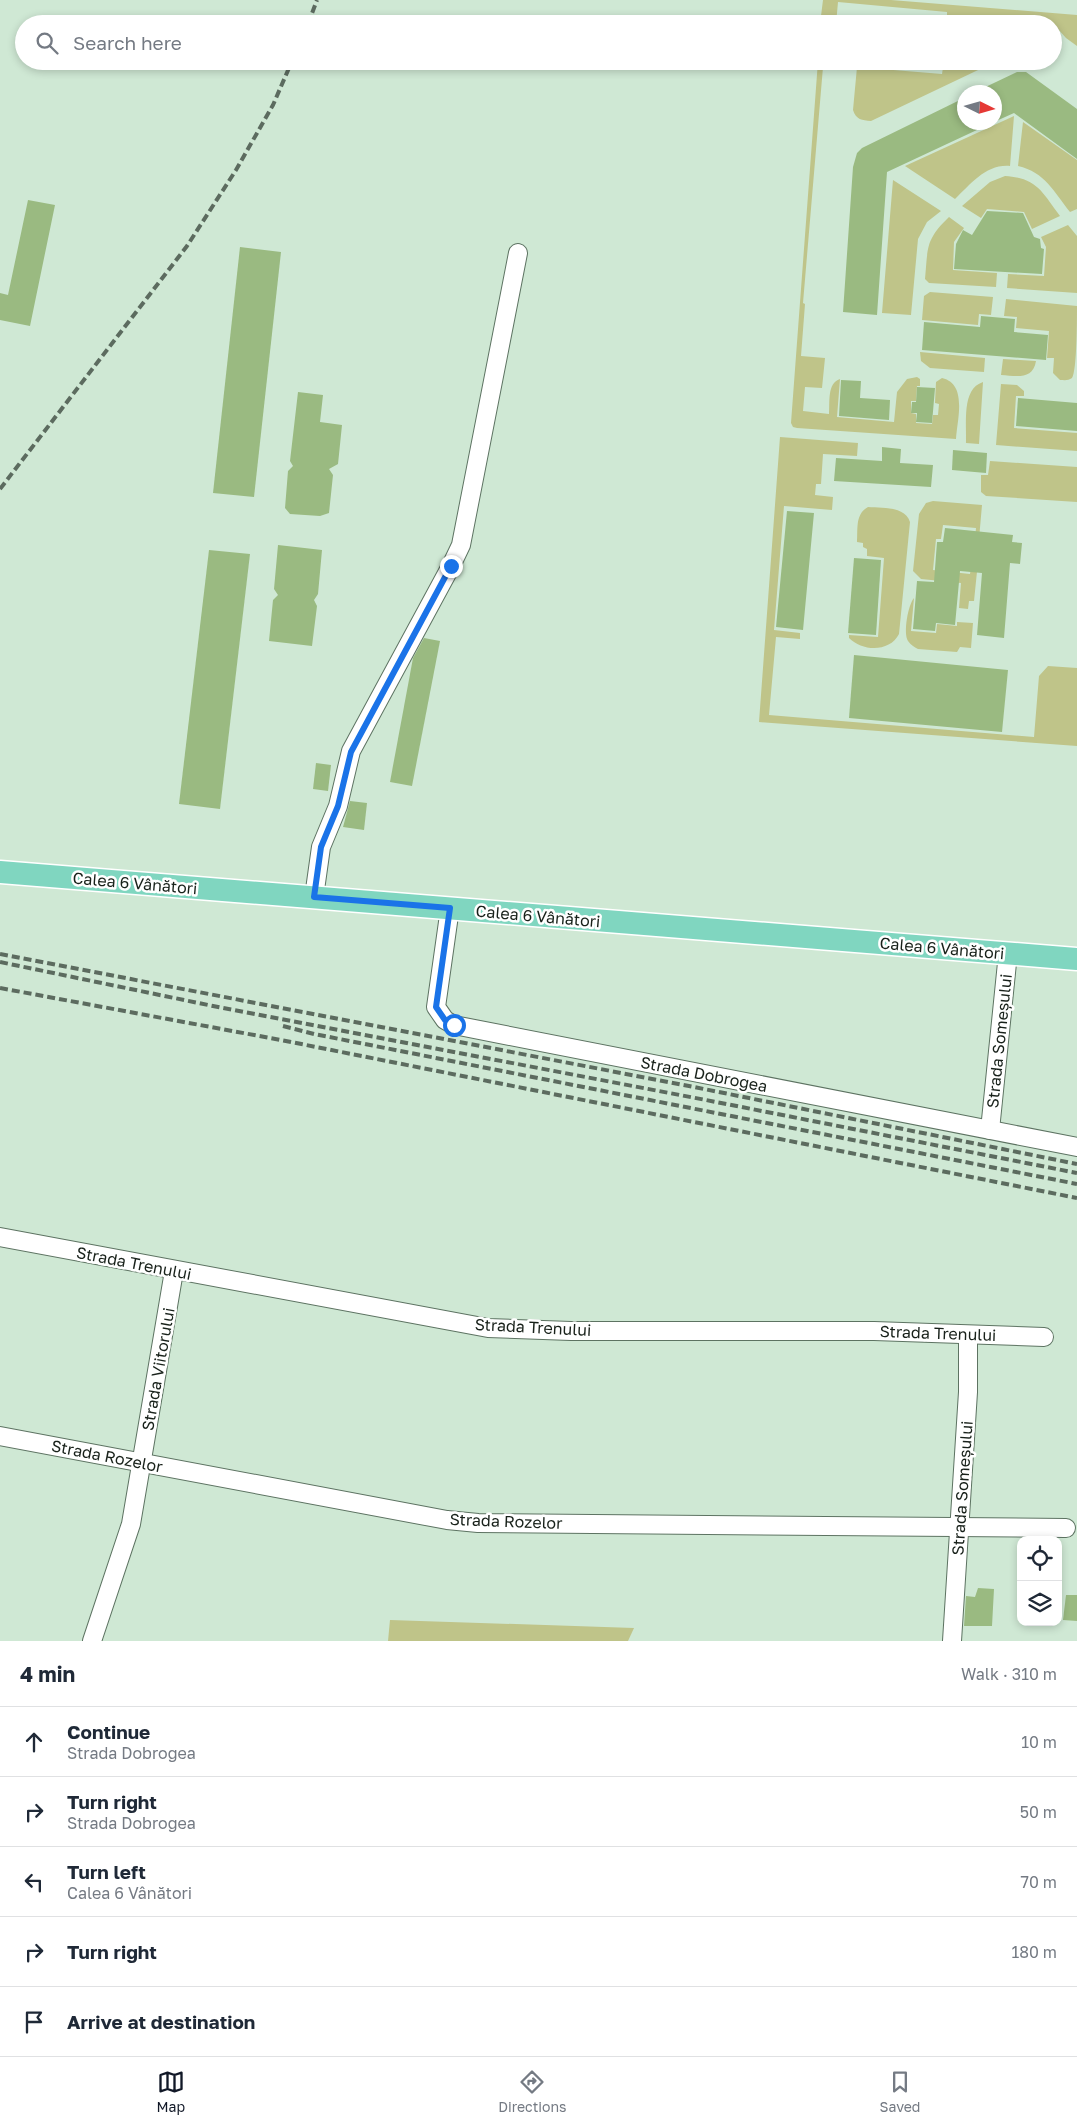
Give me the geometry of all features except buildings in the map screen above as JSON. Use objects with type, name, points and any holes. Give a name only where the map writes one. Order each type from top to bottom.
[{"type":"main road","name":"Calea 6 Vânători","points":[[0,872],[1077,959]]},
{"type":"street","points":[[314,897],[321,847],[338,806],[351,752],[451,566],[460,545],[466,525],[518,253]]},
{"type":"street","name":"Strada Dobrogea","points":[[450,908],[436,1007],[445,1020],[454,1025],[1077,1146]]},
{"type":"street","name":"Strada Someșului","points":[[990,1130],[1008,953]]},
{"type":"street","name":"Strada Trenului","points":[[0,1237],[174,1271],[488,1328],[571,1331],[874,1331],[1044,1336]]},
{"type":"street","name":"Strada Viitorului","points":[[92,1641],[126,1542],[142,1462],[174,1271]]},
{"type":"street","name":"Strada Someșului","points":[[952,1641],[968,1392],[968,1335]]},
{"type":"street","name":"Strada Rozelor","points":[[0,1436],[438,1518],[478,1523],[1066,1528]]},
{"type":"green space","points":[[823,0],[891,0],[1077,15],[1077,46],[1062,34],[1062,15],[947,15],[947,12],[838,2],[837,15],[821,15]]},
{"type":"green space","points":[[817,70],[823,70],[803,303],[805,304],[801,356],[825,358],[822,388],[805,387],[803,411],[829,414],[831,389],[833,384],[840,379],[837,417],[894,422],[897,392],[907,379],[917,377],[920,379],[920,386],[917,386],[916,401],[911,401],[911,413],[916,414],[916,423],[932,424],[933,415],[938,415],[939,404],[935,403],[936,382],[942,378],[955,387],[958,395],[959,413],[956,439],[797,428],[793,427],[791,423]]},
{"type":"green space","points":[[857,70],[893,70],[942,74],[943,70],[978,70],[871,121],[860,119],[854,113]]},
{"type":"green space","points":[[1014,116],[1010,166],[994,168],[979,176],[955,199],[905,166],[983,130],[1002,130],[1002,122]]},
{"type":"green space","points":[[1023,122],[1077,160],[1077,209],[1070,212],[1054,190],[1042,178],[1018,166]]},
{"type":"green space","points":[[1005,176],[1016,177],[1032,183],[1043,193],[1060,216],[1032,229],[1024,212],[987,209],[981,218],[962,206],[990,182]]},
{"type":"green space","points":[[893,180],[941,211],[927,222],[918,239],[911,315],[882,313]]},
{"type":"green space","points":[[949,217],[964,228],[954,242],[953,270],[997,273],[996,287],[929,283],[925,279],[929,245],[941,225]]},
{"type":"green space","points":[[1068,225],[1077,236],[1077,293],[1007,288],[1008,274],[1044,276],[1046,247],[1041,237]]},
{"type":"green space","points":[[930,292],[993,297],[991,315],[979,314],[978,325],[922,320],[924,296]]},
{"type":"green space","points":[[1006,299],[1077,306],[1076,356],[1072,378],[1060,380],[1053,373],[1054,358],[1047,358],[1049,331],[1016,328],[1017,317],[1004,316]]},
{"type":"green space","points":[[920,352],[985,358],[984,372],[930,368],[921,361]]},
{"type":"green space","points":[[1003,359],[1036,361],[1032,371],[1028,374],[1013,376],[1001,375]]},
{"type":"green space","points":[[983,382],[979,444],[966,443],[968,399],[976,386]]},
{"type":"green space","points":[[1001,384],[1017,385],[1024,391],[1024,396],[1016,396],[1014,428],[1077,433],[1077,451],[996,445]]},
{"type":"green space","points":[[780,437],[858,443],[857,456],[823,454],[821,484],[816,484],[815,495],[833,497],[832,510],[784,506],[774,630],[800,633],[800,639],[776,637],[769,715],[1034,737],[1039,676],[1048,666],[1077,668],[1077,746],[759,722]]},
{"type":"green space","points":[[990,461],[1077,467],[1077,502],[986,496],[981,492],[981,475],[988,475]]},
{"type":"green space","points":[[933,501],[982,505],[979,539],[975,539],[976,528],[943,525],[941,539],[936,539],[933,570],[970,574],[973,552],[979,552],[974,601],[969,601],[968,609],[959,608],[961,583],[921,579],[913,571],[919,514],[926,503]]},
{"type":"green space","points":[[868,507],[898,510],[910,522],[899,634],[889,644],[876,648],[861,646],[849,638],[849,635],[878,637],[884,558],[867,556],[867,549],[863,547],[863,543],[857,542],[859,518]]},
{"type":"green space","points":[[914,598],[911,631],[936,633],[937,624],[957,626],[957,622],[973,623],[971,648],[960,647],[957,652],[918,649],[911,645],[908,641],[906,626]]},
{"type":"green space","points":[[390,1620],[634,1628],[628,1641],[388,1641]]},
{"type":"railway","points":[[311,15],[317,0]]},
{"type":"railway","points":[[0,489],[187,246],[236,170],[273,105],[288,70]]},
{"type":"railway","points":[[0,954],[689,1086],[1077,1164]]},
{"type":"railway","points":[[0,962],[213,1006],[1077,1173]]},
{"type":"railway","points":[[0,988],[281,1040],[1077,1198]]},
{"type":"railway","points":[[283,1026],[314,1034],[1077,1184]]},
{"type":"route","points":[[451,566],[348,759],[338,806],[321,847],[314,897],[450,908],[436,1007],[445,1020],[454,1025]]}]
